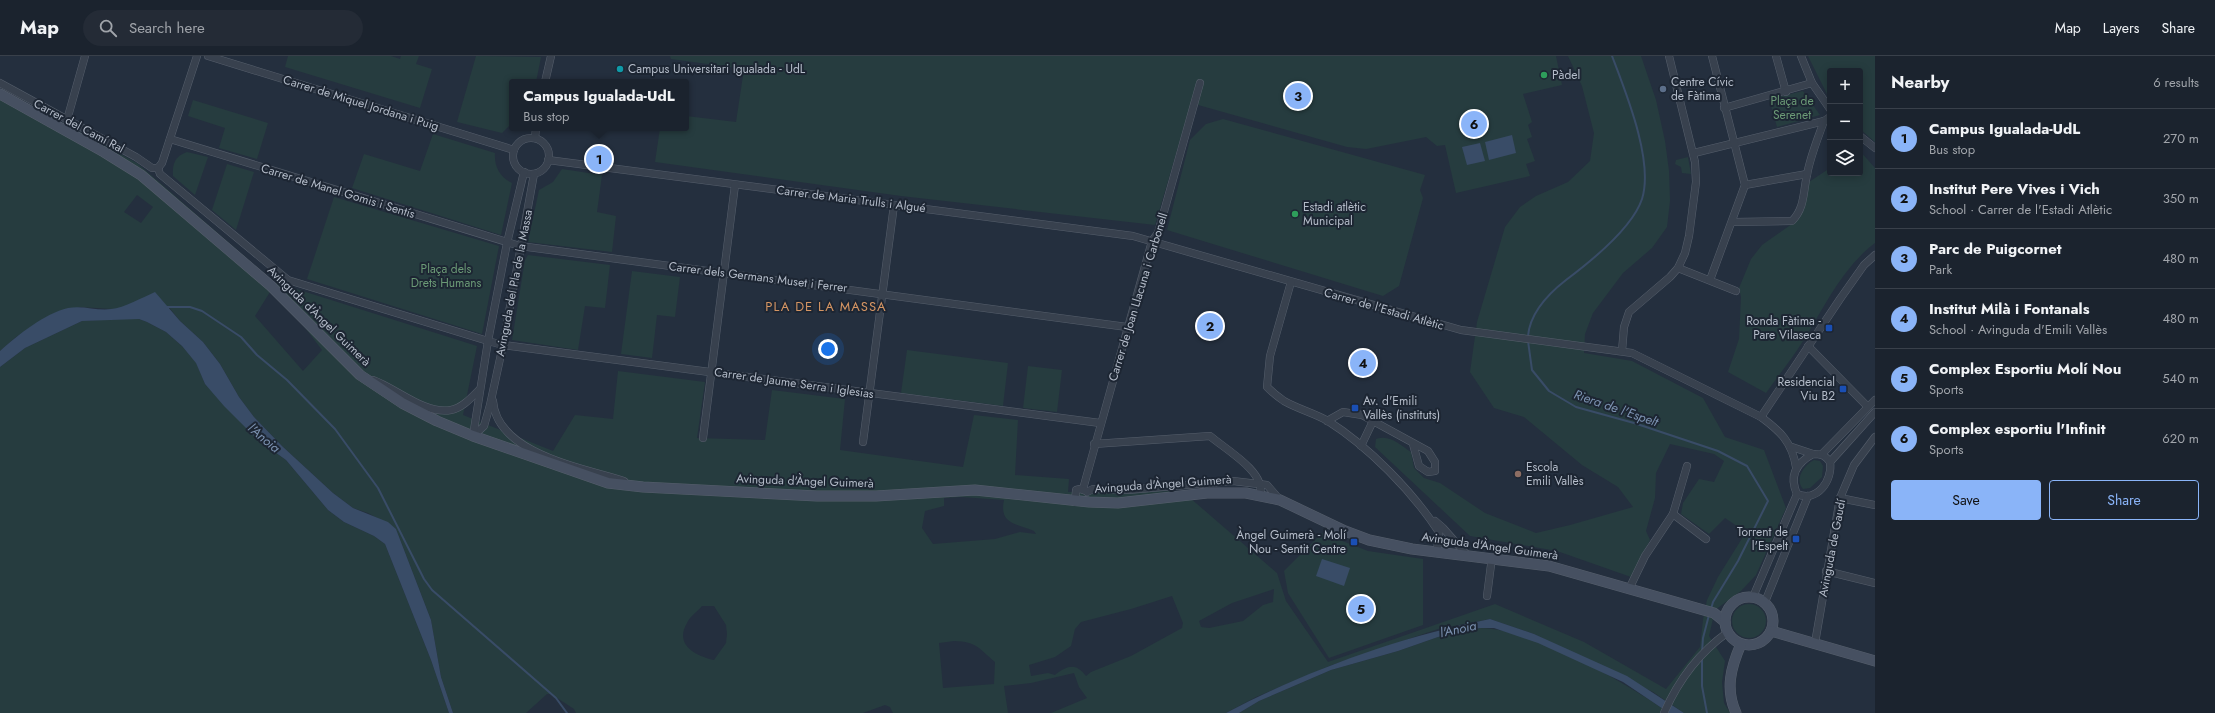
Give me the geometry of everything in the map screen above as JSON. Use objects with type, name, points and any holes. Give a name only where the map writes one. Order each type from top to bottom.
[{"type":"street","points":[[67,120],[85,56]]},
{"type":"street","points":[[158,168],[162,163],[197,56]]},
{"type":"street","name":"Carrer de Miquel Jordana i Puig","points":[[208,56],[514,150]]},
{"type":"street","points":[[546,79],[550,56]]},
{"type":"street","points":[[1622,351],[1624,327],[1629,312],[1670,277],[1678,268],[1685,253],[1689,236],[1696,182],[1694,153],[1669,56]]},
{"type":"street","points":[[1710,280],[1733,222],[1745,185],[1724,108],[1712,56]]},
{"type":"street","points":[[1776,56],[1786,92]]},
{"type":"street","points":[[1801,56],[1812,83],[1827,105]]},
{"type":"street","name":"Carrer del Camí Ral","points":[[0,83],[136,157],[152,168],[158,168]]},
{"type":"street","name":"Carrer de Joan Llacuna i Carbonell","points":[[1074,502],[1076,490],[1086,495],[1094,444],[1152,241],[1158,233],[1200,83]]},
{"type":"street","points":[[1724,108],[1786,92],[1812,83]]},
{"type":"street","name":"Avinguda d'Àngel Guimerà","points":[[0,94],[104,152],[141,175],[271,286],[360,375],[425,415],[473,436],[608,482],[643,488],[856,497],[975,490],[1074,502],[1086,495],[1118,502],[1260,489],[1357,536],[1391,545],[1492,557],[1549,566],[1629,589],[1718,618]]},
{"type":"street","points":[[1694,153],[1827,119]]},
{"type":"street","points":[[1733,222],[1792,221],[1798,215],[1804,200],[1807,174],[1827,119]]},
{"type":"street","points":[[534,138],[535,131]]},
{"type":"street","points":[[534,138],[546,146],[548,160],[543,169],[534,174],[524,172],[514,163],[514,150],[522,140],[534,138]]},
{"type":"street","points":[[1863,138],[1875,148]]},
{"type":"street","name":"Carrer de Manel Gomis i Sentís","points":[[170,139],[507,243]]},
{"type":"street","name":"Carrer de Maria Trulls i Algué","points":[[548,160],[1133,236],[1152,241]]},
{"type":"street","name":"Carrer de Jaume Serra i Iglesias","points":[[158,168],[160,174],[288,280],[488,341],[503,345],[1100,423]]},
{"type":"street","name":"Avinguda del Pla de la Massa","points":[[473,436],[479,390],[488,341],[507,243],[524,172]]},
{"type":"street","name":"Avinguda del Pla de la Massa","points":[[473,436],[484,426],[503,345],[534,174]]},
{"type":"street","points":[[1745,185],[1807,174]]},
{"type":"street","points":[[703,438],[735,185]]},
{"type":"street","points":[[863,442],[894,205]]},
{"type":"street","name":"Carrer de l'Estadi Atlètic","points":[[1152,241],[1290,282],[1472,333],[1632,353],[1761,416],[1779,431],[1792,447]]},
{"type":"street","name":"Carrer dels Germans Muset i Ferrer","points":[[507,243],[520,246],[1128,327]]},
{"type":"street","points":[[1761,416],[1864,265],[1875,255]]},
{"type":"street","points":[[1678,268],[1736,290]]},
{"type":"street","points":[[1290,282],[1270,356],[1267,387],[1283,400],[1327,421],[1361,446],[1402,486],[1429,516],[1443,528],[1466,554]]},
{"type":"street","points":[[1808,346],[1867,406]]},
{"type":"street","points":[[360,375],[381,383],[400,395],[436,410],[452,410],[465,403],[479,390]]},
{"type":"street","name":"Avinguda del Pla de la Massa","points":[[492,392],[494,409],[500,423],[508,434],[523,446],[560,461],[643,488]]},
{"type":"street","points":[[1822,454],[1867,406],[1875,400]]},
{"type":"street","points":[[1327,421],[1343,412],[1362,415],[1399,434],[1413,444]]},
{"type":"street","points":[[1797,494],[1808,496],[1815,494],[1826,484],[1830,474],[1830,462],[1875,412]]},
{"type":"street","points":[[1361,446],[1373,421]]},
{"type":"street","points":[[1094,444],[1210,436],[1253,471],[1260,489]]},
{"type":"street","name":"Avinguda de Gaudí","points":[[1815,643],[1826,571],[1840,498],[1854,465],[1875,437]]},
{"type":"street","points":[[1792,447],[1812,454],[1822,454],[1830,462]]},
{"type":"street","points":[[1753,597],[1797,494],[1793,478],[1796,467],[1792,447]]},
{"type":"street","points":[[1796,467],[1812,454]]},
{"type":"street","points":[[1629,589],[1645,556],[1673,514],[1687,466]]},
{"type":"street","points":[[1765,602],[1808,496]]},
{"type":"street","points":[[1840,498],[1875,505]]},
{"type":"street","points":[[1673,514],[1706,539]]},
{"type":"street","points":[[1429,516],[1439,532],[1437,551]]},
{"type":"street","points":[[1487,596],[1492,557]]},
{"type":"street","points":[[1826,571],[1875,583]]},
{"type":"street","points":[[1664,713],[1690,668],[1717,640],[1718,618],[1737,600],[1753,597],[1765,602],[1772,612],[1773,625],[1771,631],[1759,643],[1741,644],[1736,641],[1718,618]]},
{"type":"street","points":[[1771,631],[1875,661]]},
{"type":"street","points":[[1736,713],[1729,694],[1729,684],[1731,671],[1741,644]]},
{"type":"green space","points":[[288,56],[391,56],[400,59],[401,56],[419,56],[416,64],[432,69],[420,108],[285,67]]},
{"type":"green space","points":[[476,56],[541,57],[537,79],[509,79],[509,126],[502,133],[457,122]]},
{"type":"green space","points":[[670,56],[1556,56],[1562,85],[1523,94],[1532,122],[1528,125],[1532,137],[1527,139],[1535,161],[1526,164],[1530,176],[1456,193],[1445,145],[1437,146],[1426,137],[1366,149],[1347,147],[1191,103],[1155,225],[901,196],[655,162],[660,131],[689,131],[689,116],[736,122],[744,69],[671,59]]},
{"type":"green space","points":[[1568,56],[1641,56],[1656,100],[1665,141],[1669,171],[1670,201],[1667,227],[1652,248],[1623,273],[1593,313],[1585,334],[1584,353],[1632,361],[1703,398],[1725,437],[1764,450],[1786,508],[1756,575],[1741,591],[1715,610],[1709,636],[1725,661],[1722,682],[1724,703],[1730,713],[1684,713],[1653,692],[1534,634],[1490,619],[1438,629],[1332,665],[1256,697],[1226,713],[1051,713],[1087,698],[1079,687],[1074,673],[1031,683],[1004,686],[1008,713],[893,713],[890,707],[885,705],[863,713],[576,713],[574,709],[551,694],[547,694],[526,713],[453,713],[441,677],[431,620],[396,529],[368,513],[353,508],[333,493],[282,446],[254,417],[239,397],[220,364],[203,342],[180,321],[168,306],[112,309],[80,307],[47,317],[16,337],[0,351],[0,89],[137,163],[274,282],[477,346],[463,415],[553,451],[575,415],[613,419],[618,371],[705,382],[697,438],[765,440],[772,390],[845,399],[840,450],[963,467],[974,415],[1018,420],[1015,475],[1069,479],[1068,492],[1182,491],[1277,573],[1286,601],[1328,662],[1495,604],[1584,642],[1666,689],[1700,647],[1707,600],[1718,577],[1746,532],[1725,518],[1709,534],[1681,514],[1683,503],[1699,479],[1714,482],[1724,461],[1714,454],[1670,444],[1656,473],[1655,498],[1646,531],[1650,540],[1631,577],[1557,551],[1470,536],[1375,447],[1376,439],[1386,438],[1395,441],[1411,452],[1414,468],[1424,478],[1440,483],[1485,513],[1536,533],[1633,507],[1618,487],[1582,465],[1524,417],[1494,408],[1470,372],[1477,322],[1505,227],[1520,207],[1536,196],[1568,182],[1590,161],[1594,133],[1582,86]],"holes":[[[137,195],[153,207],[141,223],[124,212]],[[270,292],[303,325],[322,350],[303,371],[255,316]],[[961,497],[1004,500],[1003,508],[1006,518],[1010,522],[1034,531],[1036,534],[1020,532],[995,539],[933,544],[922,528],[925,511],[944,506],[944,498]],[[1274,589],[1273,602],[1263,605],[1243,621],[1209,628],[1201,627],[1199,621],[1232,603]],[[1172,596],[1183,623],[1182,628],[1131,656],[1091,672],[1086,676],[1075,667],[1068,667],[1055,675],[1048,673],[1031,676],[1029,665],[1055,657],[1071,646],[1075,629],[1081,622],[1131,609]],[[702,606],[714,606],[726,625],[726,643],[714,660],[700,656],[685,643],[683,638],[684,631],[692,616]],[[954,641],[973,644],[995,662],[994,684],[943,688],[939,643]]]},
{"type":"green space","points":[[1808,56],[1875,56],[1875,142],[1863,132],[1863,68],[1827,68],[1827,94]]},
{"type":"green space","name":"Plaça de Serenet","points":[[1803,91],[1820,115],[1777,127],[1769,99]]},
{"type":"green space","points":[[193,100],[268,123],[257,159],[219,148],[225,128],[188,116]]},
{"type":"green space","name":"Estadi atlètic Municipal","points":[[1223,119],[1425,175],[1420,190],[1423,198],[1399,286],[1383,296],[1167,230],[1190,140],[1206,124]]},
{"type":"green space","points":[[433,134],[495,153],[497,167],[501,175],[512,183],[501,235],[352,188],[364,154],[420,171]]},
{"type":"green space","points":[[187,152],[208,157],[195,195],[173,176],[175,161]]},
{"type":"green space","points":[[1863,154],[1875,168],[1875,243],[1853,264],[1835,288],[1799,348],[1766,393],[1728,372],[1739,339],[1741,297],[1739,288],[1751,259],[1762,245],[1799,219],[1806,202],[1809,182],[1827,170],[1827,176],[1863,176]]},
{"type":"green space","points":[[1688,157],[1691,174],[1682,173],[1681,167],[1675,164],[1676,160]]},
{"type":"green space","points":[[227,164],[254,172],[236,230],[212,210]]},
{"type":"green space","points":[[562,169],[602,175],[597,212],[616,216],[612,252],[528,242],[539,190],[553,182]]},
{"type":"green space","name":"Plaça dels Drets Humans","points":[[334,197],[499,246],[482,334],[307,279]]},
{"type":"green space","points":[[528,255],[610,265],[605,308],[585,306],[578,350],[512,340],[525,260]]},
{"type":"green space","points":[[632,271],[680,277],[675,317],[657,315],[652,358],[621,354]]},
{"type":"green space","points":[[139,319],[166,332],[182,346],[196,362],[205,384],[258,440],[286,460],[328,510],[344,522],[374,536],[385,544],[431,660],[449,713],[0,713],[0,367],[25,348],[82,321]]},
{"type":"green space","points":[[907,350],[1008,363],[1003,406],[901,393]]},
{"type":"green space","points":[[1028,366],[1062,370],[1057,412],[1023,408]]},
{"type":"green space","points":[[1814,460],[1820,461],[1823,466],[1822,477],[1810,488],[1803,489],[1800,485],[1801,473],[1810,462]]},
{"type":"green space","points":[[1322,533],[1368,551],[1423,559],[1423,625],[1329,658],[1288,593],[1284,571]]},
{"type":"green space","points":[[1749,604],[1761,609],[1766,621],[1761,633],[1749,638],[1737,633],[1732,621],[1737,609]]},
{"type":"green space","points":[[1480,628],[1501,630],[1525,637],[1578,659],[1629,687],[1669,713],[1239,713],[1259,701],[1331,670],[1398,651],[1438,637]]},
{"type":"water","points":[[1512,135],[1516,153],[1489,160],[1485,142]]},
{"type":"water","points":[[1480,143],[1485,161],[1467,165],[1462,147]]},
{"type":"water","name":"l'Anoia","points":[[155,292],[180,321],[203,342],[220,364],[239,397],[254,417],[282,446],[333,493],[353,508],[388,522],[396,529],[431,620],[441,677],[453,713],[449,713],[431,660],[385,544],[374,536],[344,522],[328,510],[286,460],[258,440],[224,406],[205,384],[196,363],[182,346],[166,332],[139,319],[82,321],[25,348],[0,367],[0,351],[15,338],[50,315],[74,307],[100,309],[116,308]]},
{"type":"water","points":[[1322,559],[1350,568],[1344,586],[1316,576]]},
{"type":"water","name":"l'Anoia","points":[[1490,619],[1534,634],[1627,676],[1684,713],[1669,713],[1623,682],[1538,643],[1494,628],[1480,628],[1438,637],[1398,651],[1331,670],[1259,701],[1239,713],[1226,713],[1257,697],[1322,669],[1388,645],[1456,626]]},
{"type":"waterway","name":"Riera de l'Espelt","points":[[1528,336],[1532,320],[1541,305],[1559,285],[1587,264],[1620,233],[1637,210],[1642,199],[1645,183],[1644,166],[1637,127],[1612,56]]},
{"type":"waterway","points":[[166,307],[190,307],[202,311],[241,337],[257,355],[287,380],[335,429],[378,488],[424,579],[432,590],[556,698],[567,713]]},
{"type":"waterway","name":"Riera de l'Espelt","points":[[1528,341],[1532,370],[1549,391],[1576,407],[1634,423],[1718,451],[1747,466],[1768,501],[1738,561],[1713,602],[1711,609]]},
{"type":"waterway","name":"Riera de l'Espelt","points":[[1702,652],[1703,638],[1709,615]]},
{"type":"waterway","name":"Riera de l'Espelt","points":[[1702,659],[1702,686],[1707,713]]},
{"type":"place","name":"Campus Universitari Igualada - UdL","points":[[620,69]]},
{"type":"place","name":"Pàdel","points":[[1544,75]]},
{"type":"place","name":"Centre Cívic de Fàtima","points":[[1663,89]]},
{"type":"place","name":"Parc de Puigcornet","points":[[1298,96]]},
{"type":"place","name":"Complex esportiu l'Infinit","points":[[1474,124]]},
{"type":"place","name":"Campus Igualada-UdL","points":[[599,159]]},
{"type":"place","name":"Estadi atlètic Municipal","points":[[1295,214]]},
{"type":"place","name":"Institut Pere Vives i Vich","points":[[1210,326]]},
{"type":"place","name":"Ronda Fàtima - Pare Vilaseca","points":[[1829,328]]},
{"type":"place","name":"Institut Milà i Fontanals","points":[[1363,363]]},
{"type":"place","name":"Residencial Viu B2","points":[[1843,389]]},
{"type":"place","name":"Av. d'Emili Vallès (instituts)","points":[[1355,408]]},
{"type":"place","name":"Escola Emili Vallès","points":[[1518,474]]},
{"type":"place","name":"Torrent de l'Espelt","points":[[1796,539]]},
{"type":"place","name":"Àngel Guimerà - Molí Nou - Sentit Centre","points":[[1354,542]]},
{"type":"place","name":"Complex Esportiu Molí Nou","points":[[1361,609]]},
{"type":"district","name":"PLA DE LA MASSA","points":[[826,306]]}]
